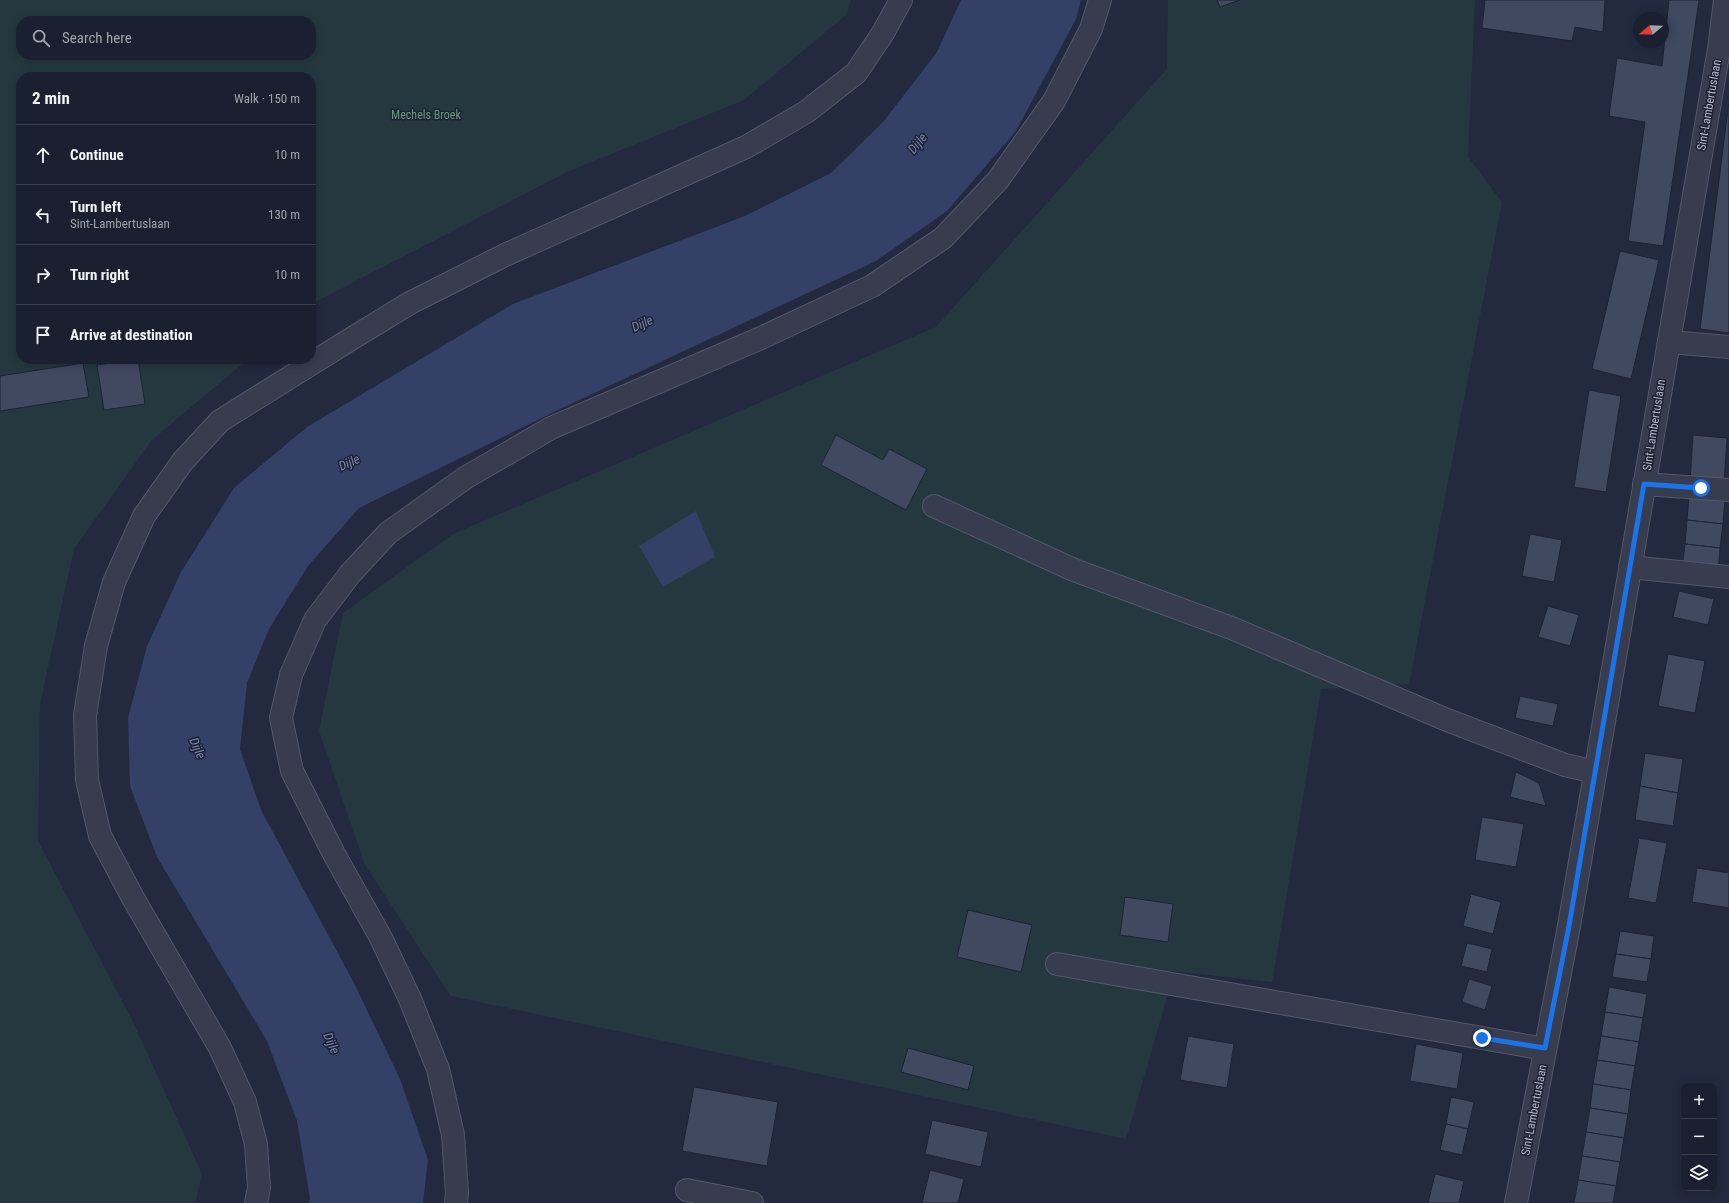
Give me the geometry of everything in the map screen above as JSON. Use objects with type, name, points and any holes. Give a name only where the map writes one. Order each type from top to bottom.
[{"type":"street","points":[[316,361],[410,303],[505,255],[746,147],[806,112],[856,73],[883,33],[901,0]]},
{"type":"street","points":[[456,1203],[457,1193],[453,1135],[438,1069],[410,999],[381,938],[334,854],[292,771],[281,718],[290,675],[315,620],[350,574],[388,533],[465,478],[551,428],[761,338],[872,286],[943,238],[998,180],[1054,101],[1091,30],[1100,0]]},
{"type":"street","name":"Sint-Lambertuslaan","points":[[1516,1203],[1569,926],[1669,342],[1724,48],[1725,0]]},
{"type":"street","points":[[1669,342],[1729,347]]},
{"type":"street","points":[[256,1203],[259,1188],[256,1144],[245,1102],[220,1048],[133,898],[100,836],[87,780],[84,715],[96,646],[114,582],[144,516],[183,460],[220,422],[312,364]]},
{"type":"street","points":[[1644,484],[1729,490]]},
{"type":"street","points":[[934,506],[1074,570],[1234,629],[1447,720],[1566,765],[1595,772]]},
{"type":"street","points":[[1630,567],[1729,577]]},
{"type":"street","points":[[1057,964],[1545,1048]]},
{"type":"street","points":[[687,1190],[752,1203]]},
{"type":"green space","name":"Mechels Broek","points":[[0,0],[851,0],[846,15],[744,100],[567,172],[316,302],[316,72],[16,72],[16,364],[242,364],[151,441],[74,549],[40,704],[38,841],[133,1022],[202,1174],[195,1203],[0,1203]]},
{"type":"green space","points":[[1168,0],[1475,0],[1468,157],[1502,202],[1409,684],[1321,689],[1272,982],[1171,971],[1168,994],[1126,1139],[451,996],[365,865],[319,731],[343,613],[453,534],[936,327],[1167,69]]},
{"type":"water","name":"Dijle","points":[[961,0],[1081,0],[1076,19],[1016,131],[947,211],[876,261],[562,408],[359,508],[308,566],[269,629],[247,683],[240,749],[261,810],[354,983],[400,1079],[428,1160],[423,1203],[309,1203],[310,1198],[297,1121],[267,1041],[157,857],[130,786],[128,718],[147,646],[181,572],[234,488],[307,427],[513,304],[745,216],[831,173],[884,121],[937,52]]},
{"type":"water","points":[[696,511],[715,557],[663,587],[639,546]]},
{"type":"building","points":[[1217,0],[1240,0],[1220,7]]},
{"type":"building","points":[[1485,0],[1605,0],[1603,32],[1575,27],[1572,41],[1482,28]]},
{"type":"building","points":[[1669,0],[1699,0],[1663,246],[1628,241],[1645,122],[1609,116],[1617,58],[1662,66],[1664,48],[1669,48],[1669,12],[1668,12]]},
{"type":"building","points":[[1729,102],[1729,333],[1700,329]]},
{"type":"building","points":[[1620,251],[1659,260],[1631,379],[1592,369]]},
{"type":"building","points":[[83,364],[89,397],[0,411],[0,376]]},
{"type":"building","points":[[139,364],[145,404],[104,410],[97,365]]},
{"type":"building","points":[[1589,390],[1621,396],[1606,492],[1574,487]]},
{"type":"building","points":[[836,435],[883,460],[889,449],[927,469],[906,510],[821,465]]},
{"type":"building","points":[[1693,435],[1727,438],[1724,484],[1690,482]]},
{"type":"building","points":[[1689,496],[1725,500],[1723,524],[1687,520]]},
{"type":"building","points":[[1687,520],[1723,524],[1720,548],[1685,544]]},
{"type":"building","points":[[1530,534],[1562,540],[1554,582],[1522,576]]},
{"type":"building","points":[[1685,544],[1720,548],[1718,572],[1682,568]]},
{"type":"building","points":[[1679,591],[1714,599],[1708,625],[1673,617]]},
{"type":"building","points":[[1548,606],[1579,615],[1570,646],[1538,637]]},
{"type":"building","points":[[1668,654],[1705,661],[1695,713],[1658,706]]},
{"type":"building","points":[[1520,696],[1558,704],[1553,726],[1515,718]]},
{"type":"building","points":[[1645,753],[1683,759],[1678,793],[1640,786]]},
{"type":"building","points":[[1516,772],[1539,783],[1546,806],[1510,797]]},
{"type":"building","points":[[1640,786],[1678,793],[1673,826],[1635,820]]},
{"type":"building","points":[[1482,817],[1524,824],[1516,867],[1475,860]]},
{"type":"building","points":[[1639,838],[1667,843],[1656,903],[1628,898]]},
{"type":"building","points":[[1697,868],[1729,873],[1729,908],[1692,902]]},
{"type":"building","points":[[1471,894],[1501,902],[1493,934],[1463,926]]},
{"type":"building","points":[[1125,897],[1173,904],[1168,942],[1120,935]]},
{"type":"building","points":[[968,910],[1032,925],[1021,972],[957,957]]},
{"type":"building","points":[[1620,931],[1654,936],[1651,959],[1616,954]]},
{"type":"building","points":[[1467,943],[1492,949],[1487,972],[1461,966]]},
{"type":"building","points":[[1616,954],[1651,959],[1647,982],[1612,977]]},
{"type":"building","points":[[1469,979],[1492,986],[1485,1010],[1462,1002]]},
{"type":"building","points":[[1609,987],[1647,994],[1643,1018],[1605,1012]]},
{"type":"building","points":[[1605,1012],[1643,1018],[1639,1042],[1601,1036]]},
{"type":"building","points":[[1188,1036],[1234,1044],[1227,1088],[1180,1080]]},
{"type":"building","points":[[1601,1036],[1639,1042],[1635,1066],[1597,1060]]},
{"type":"building","points":[[1416,1044],[1463,1053],[1457,1089],[1410,1081]]},
{"type":"building","points":[[908,1048],[974,1066],[968,1090],[901,1072]]},
{"type":"building","points":[[1597,1060],[1635,1066],[1631,1090],[1593,1084]]},
{"type":"building","points":[[1593,1084],[1631,1090],[1628,1114],[1590,1108]]},
{"type":"building","points":[[694,1087],[778,1102],[767,1166],[682,1151]]},
{"type":"building","points":[[1451,1097],[1474,1102],[1468,1129],[1446,1124]]},
{"type":"building","points":[[1590,1108],[1628,1114],[1624,1138],[1586,1132]]},
{"type":"building","points":[[932,1120],[988,1132],[981,1167],[925,1154]]},
{"type":"building","points":[[1446,1124],[1468,1129],[1462,1155],[1440,1150]]},
{"type":"building","points":[[1586,1132],[1624,1138],[1620,1162],[1582,1156]]},
{"type":"building","points":[[1582,1156],[1620,1162],[1616,1186],[1578,1180]]},
{"type":"building","points":[[930,1170],[964,1179],[958,1203],[922,1203]]},
{"type":"building","points":[[1435,1174],[1464,1181],[1459,1203],[1428,1203]]},
{"type":"building","points":[[1578,1180],[1616,1186],[1613,1203],[1574,1203]]},
{"type":"route","points":[[1482,1038],[1545,1048],[1569,926],[1644,484],[1701,488]]}]
